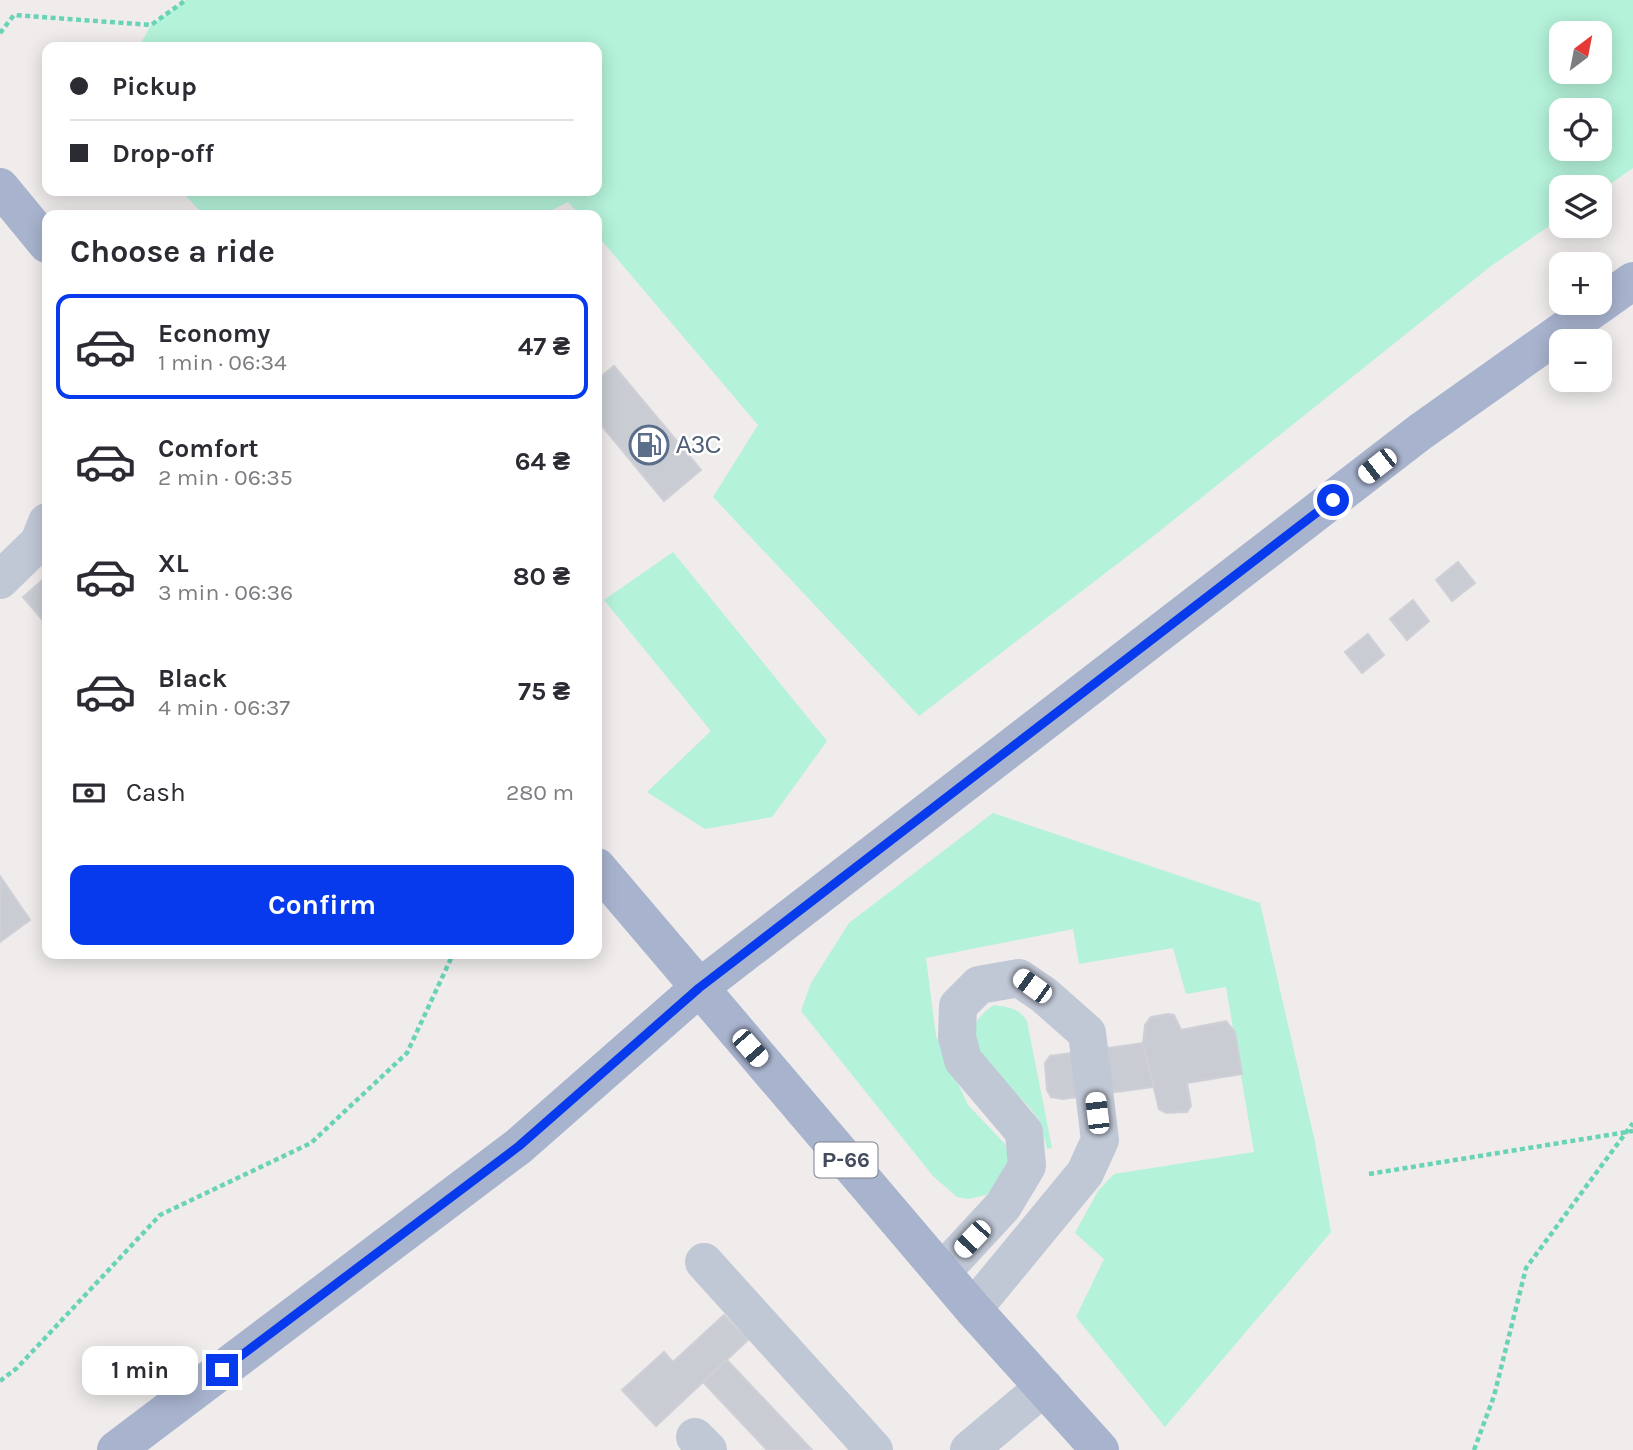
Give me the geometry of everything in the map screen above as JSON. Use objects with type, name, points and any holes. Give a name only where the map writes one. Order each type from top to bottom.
[{"type":"main road","points":[[5,200],[42,239]]},
{"type":"main road","points":[[116,1450],[519,1146],[699,988],[1420,432],[1633,281]]},
{"type":"main road","name":"Р-66","points":[[602,873],[973,1309],[1100,1450]]},
{"type":"lane","points":[[0,580],[39,542],[42,534]]},
{"type":"lane","points":[[942,1272],[1003,1206],[1027,1166],[1024,1132],[963,1060],[957,1037],[958,1006],[979,985],[1019,978],[1044,995],[1087,1033],[1100,1140],[1085,1173],[973,1309]]},
{"type":"lane","points":[[704,1262],[874,1450]]},
{"type":"lane","points":[[969,1450],[1044,1387]]},
{"type":"path","points":[[0,33],[14,15],[151,25],[186,0]]},
{"type":"path","points":[[0,1381],[17,1368],[160,1215],[311,1143],[407,1053],[451,959]]},
{"type":"path","points":[[1474,1450],[1494,1396],[1526,1268],[1630,1131],[1633,1123]]},
{"type":"path","points":[[1369,1174],[1630,1131]]},
{"type":"green space","points":[[186,0],[1633,0],[1633,168],[1612,183],[1612,175],[1549,175],[1549,226],[1491,266],[1151,538],[919,716],[713,497],[758,425],[602,241],[602,210],[575,210],[568,202],[552,210],[199,210],[186,196],[602,196],[602,42],[142,42],[151,25]]},
{"type":"green space","points":[[673,552],[827,741],[772,817],[705,829],[647,792],[711,731],[604,600]]},
{"type":"green space","points":[[993,813],[1260,903],[1315,1142],[1331,1232],[1165,1427],[1076,1317],[1104,1259],[1075,1233],[1098,1191],[1114,1174],[1254,1152],[1226,987],[1186,994],[1173,948],[1079,964],[1073,929],[926,958],[936,1036],[968,1105],[1006,1145],[1009,1159],[1006,1170],[994,1189],[986,1195],[968,1199],[957,1197],[933,1176],[801,1011],[811,983],[849,923]]},
{"type":"green space","points":[[994,1005],[1016,1011],[1027,1021],[1052,1148],[1047,1149],[1040,1121],[1030,1108],[977,1053],[971,1032],[980,1017]]},
{"type":"building","name":"АЗС","points":[[614,366],[701,470],[664,501],[602,426],[602,376]]},
{"type":"building","points":[[1458,562],[1475,583],[1452,601],[1436,580]]},
{"type":"building","points":[[42,580],[42,619],[23,597]]},
{"type":"building","points":[[1413,600],[1429,621],[1407,640],[1390,619]]},
{"type":"building","points":[[1368,634],[1384,655],[1362,673],[1345,652]]},
{"type":"building","points":[[0,876],[30,920],[0,942]]},
{"type":"building","points":[[1174,1015],[1181,1030],[1226,1021],[1235,1032],[1242,1074],[1187,1083],[1191,1106],[1187,1112],[1166,1113],[1159,1109],[1143,1043],[1145,1025],[1151,1017]]},
{"type":"building","points":[[1143,1043],[1154,1087],[1063,1099],[1051,1097],[1047,1090],[1045,1063],[1050,1056]]},
{"type":"building","points":[[724,1315],[748,1340],[656,1426],[622,1390],[664,1352],[673,1362]]},
{"type":"building","points":[[727,1360],[812,1450],[767,1450],[703,1382]]},
{"type":"place","name":"АЗС","points":[[649,445]]},
{"type":"route","points":[[222,1370],[519,1146],[699,988],[1333,500]]}]
